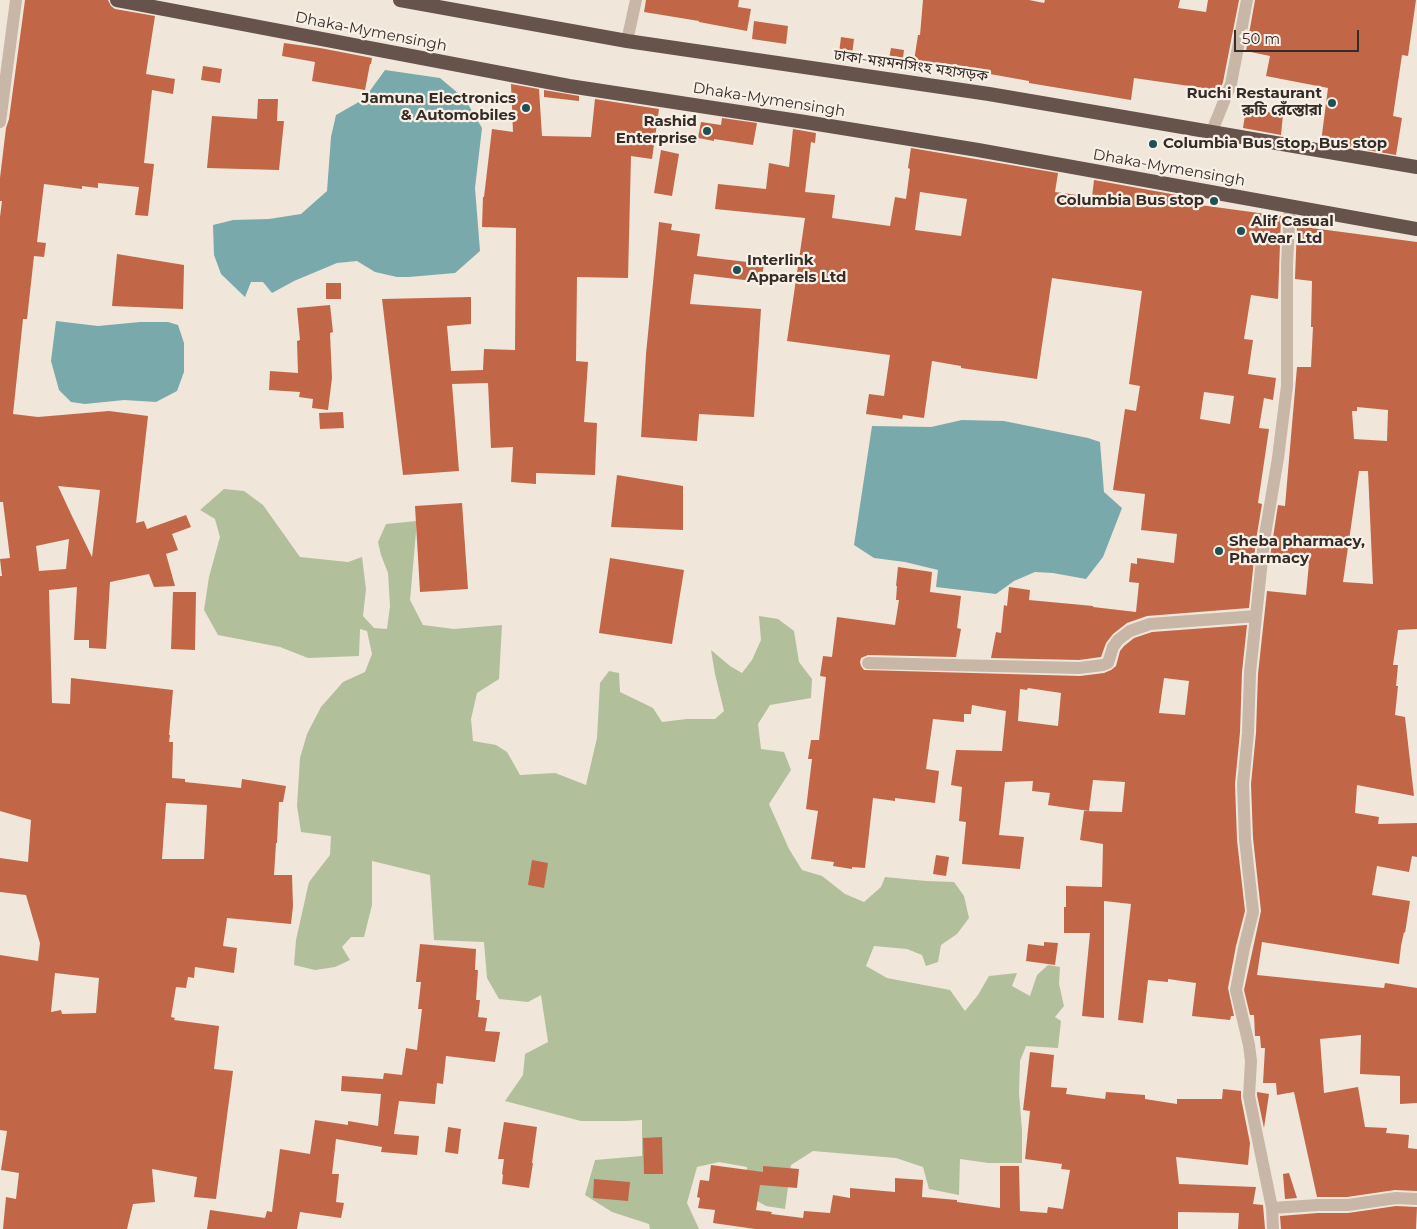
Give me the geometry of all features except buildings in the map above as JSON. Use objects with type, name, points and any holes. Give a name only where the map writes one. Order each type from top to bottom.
[{"type":"highway","name":"Dhaka-Mymensingh","points":[[117,0],[569,86],[959,147],[1417,229]]},
{"type":"highway","name":"ঢাকা-ময়মনসিংহ মহাসড়ক","points":[[400,0],[627,41],[989,94],[1417,167]]},
{"type":"street","points":[[0,122],[16,0]]},
{"type":"street","points":[[627,41],[636,0]]},
{"type":"street","points":[[1212,131],[1231,84],[1247,0]]},
{"type":"street","points":[[1273,1229],[1272,1208],[1249,1096],[1251,1061],[1236,990],[1253,912],[1244,839],[1243,784],[1248,733],[1250,673],[1264,541],[1278,458],[1287,386],[1287,264],[1290,206]]},
{"type":"street","points":[[868,663],[1079,668],[1103,666],[1108,663],[1113,647],[1118,640],[1130,630],[1150,624],[1256,616]]},
{"type":"street","points":[[1272,1208],[1348,1205],[1396,1198],[1417,1199]]},
{"type":"green space","points":[[224,489],[244,491],[263,505],[300,557],[348,562],[362,557],[366,589],[363,616],[374,628],[387,629],[390,606],[388,573],[378,542],[386,524],[417,521],[410,600],[423,625],[454,629],[502,625],[499,679],[477,693],[471,719],[473,741],[496,745],[507,752],[520,775],[555,773],[586,785],[597,738],[600,683],[609,671],[619,673],[620,692],[653,708],[662,722],[687,719],[715,719],[724,711],[711,650],[730,666],[742,673],[752,660],[761,640],[759,616],[778,619],[794,631],[799,662],[812,679],[811,698],[770,705],[758,724],[761,749],[784,752],[791,770],[769,804],[789,849],[802,870],[822,876],[845,894],[864,902],[881,887],[885,877],[954,882],[964,896],[969,918],[957,934],[941,945],[938,962],[926,966],[922,955],[907,949],[874,946],[866,966],[887,978],[950,990],[965,1011],[978,995],[989,976],[1017,973],[1012,986],[1030,996],[1037,975],[1048,965],[1060,967],[1059,984],[1064,1006],[1055,1017],[1061,1021],[1058,1048],[1026,1046],[1020,1061],[1019,1093],[1022,1163],[988,1163],[960,1159],[959,1195],[929,1189],[923,1167],[896,1158],[813,1151],[791,1165],[785,1209],[766,1206],[748,1196],[747,1167],[719,1162],[697,1167],[687,1203],[699,1229],[650,1229],[649,1224],[612,1212],[585,1195],[595,1160],[642,1156],[642,1120],[581,1121],[505,1101],[523,1075],[525,1054],[548,1042],[541,995],[528,1002],[499,999],[487,978],[484,942],[434,940],[430,875],[372,861],[372,905],[364,937],[351,937],[342,947],[350,960],[335,967],[315,970],[294,965],[296,940],[309,882],[330,855],[331,836],[301,832],[297,806],[300,758],[307,734],[321,707],[343,682],[365,672],[372,654],[367,631],[360,629],[359,656],[308,658],[280,647],[218,635],[204,610],[209,577],[220,537],[215,519],[200,510]]},
{"type":"water","points":[[385,70],[440,78],[465,99],[482,128],[475,188],[480,251],[455,273],[397,277],[375,272],[357,261],[337,263],[294,281],[272,293],[263,282],[251,282],[245,297],[221,274],[214,255],[213,225],[233,220],[269,219],[301,214],[327,191],[331,137],[336,115],[364,99]]},
{"type":"water","points":[[56,321],[98,326],[140,322],[168,322],[178,325],[184,343],[184,372],[177,391],[156,402],[124,400],[85,404],[71,402],[59,390],[51,361]]},
{"type":"water","points":[[962,420],[1004,421],[1100,442],[1104,492],[1122,508],[1103,557],[1086,579],[1035,572],[1014,581],[996,594],[936,587],[938,570],[905,562],[874,558],[854,545],[872,426],[931,427]]},
{"type":"place","name":"Ruchi Restaurant রুচি রেঁস্তোরা","points":[[1332,103]]},
{"type":"place","name":"Jamuna Electronics & Automobiles","points":[[526,108]]},
{"type":"place","name":"Rashid Enterprise","points":[[707,131]]},
{"type":"place","name":"Columbia Bus stop, Bus stop","points":[[1153,144]]},
{"type":"place","name":"Columbia Bus stop","points":[[1214,201]]},
{"type":"place","name":"Alif Casual Wear Ltd","points":[[1241,231]]},
{"type":"place","name":"Interlink Apparels Ltd","points":[[737,270]]},
{"type":"place","name":"Sheba pharmacy, Pharmacy","points":[[1219,551]]}]
